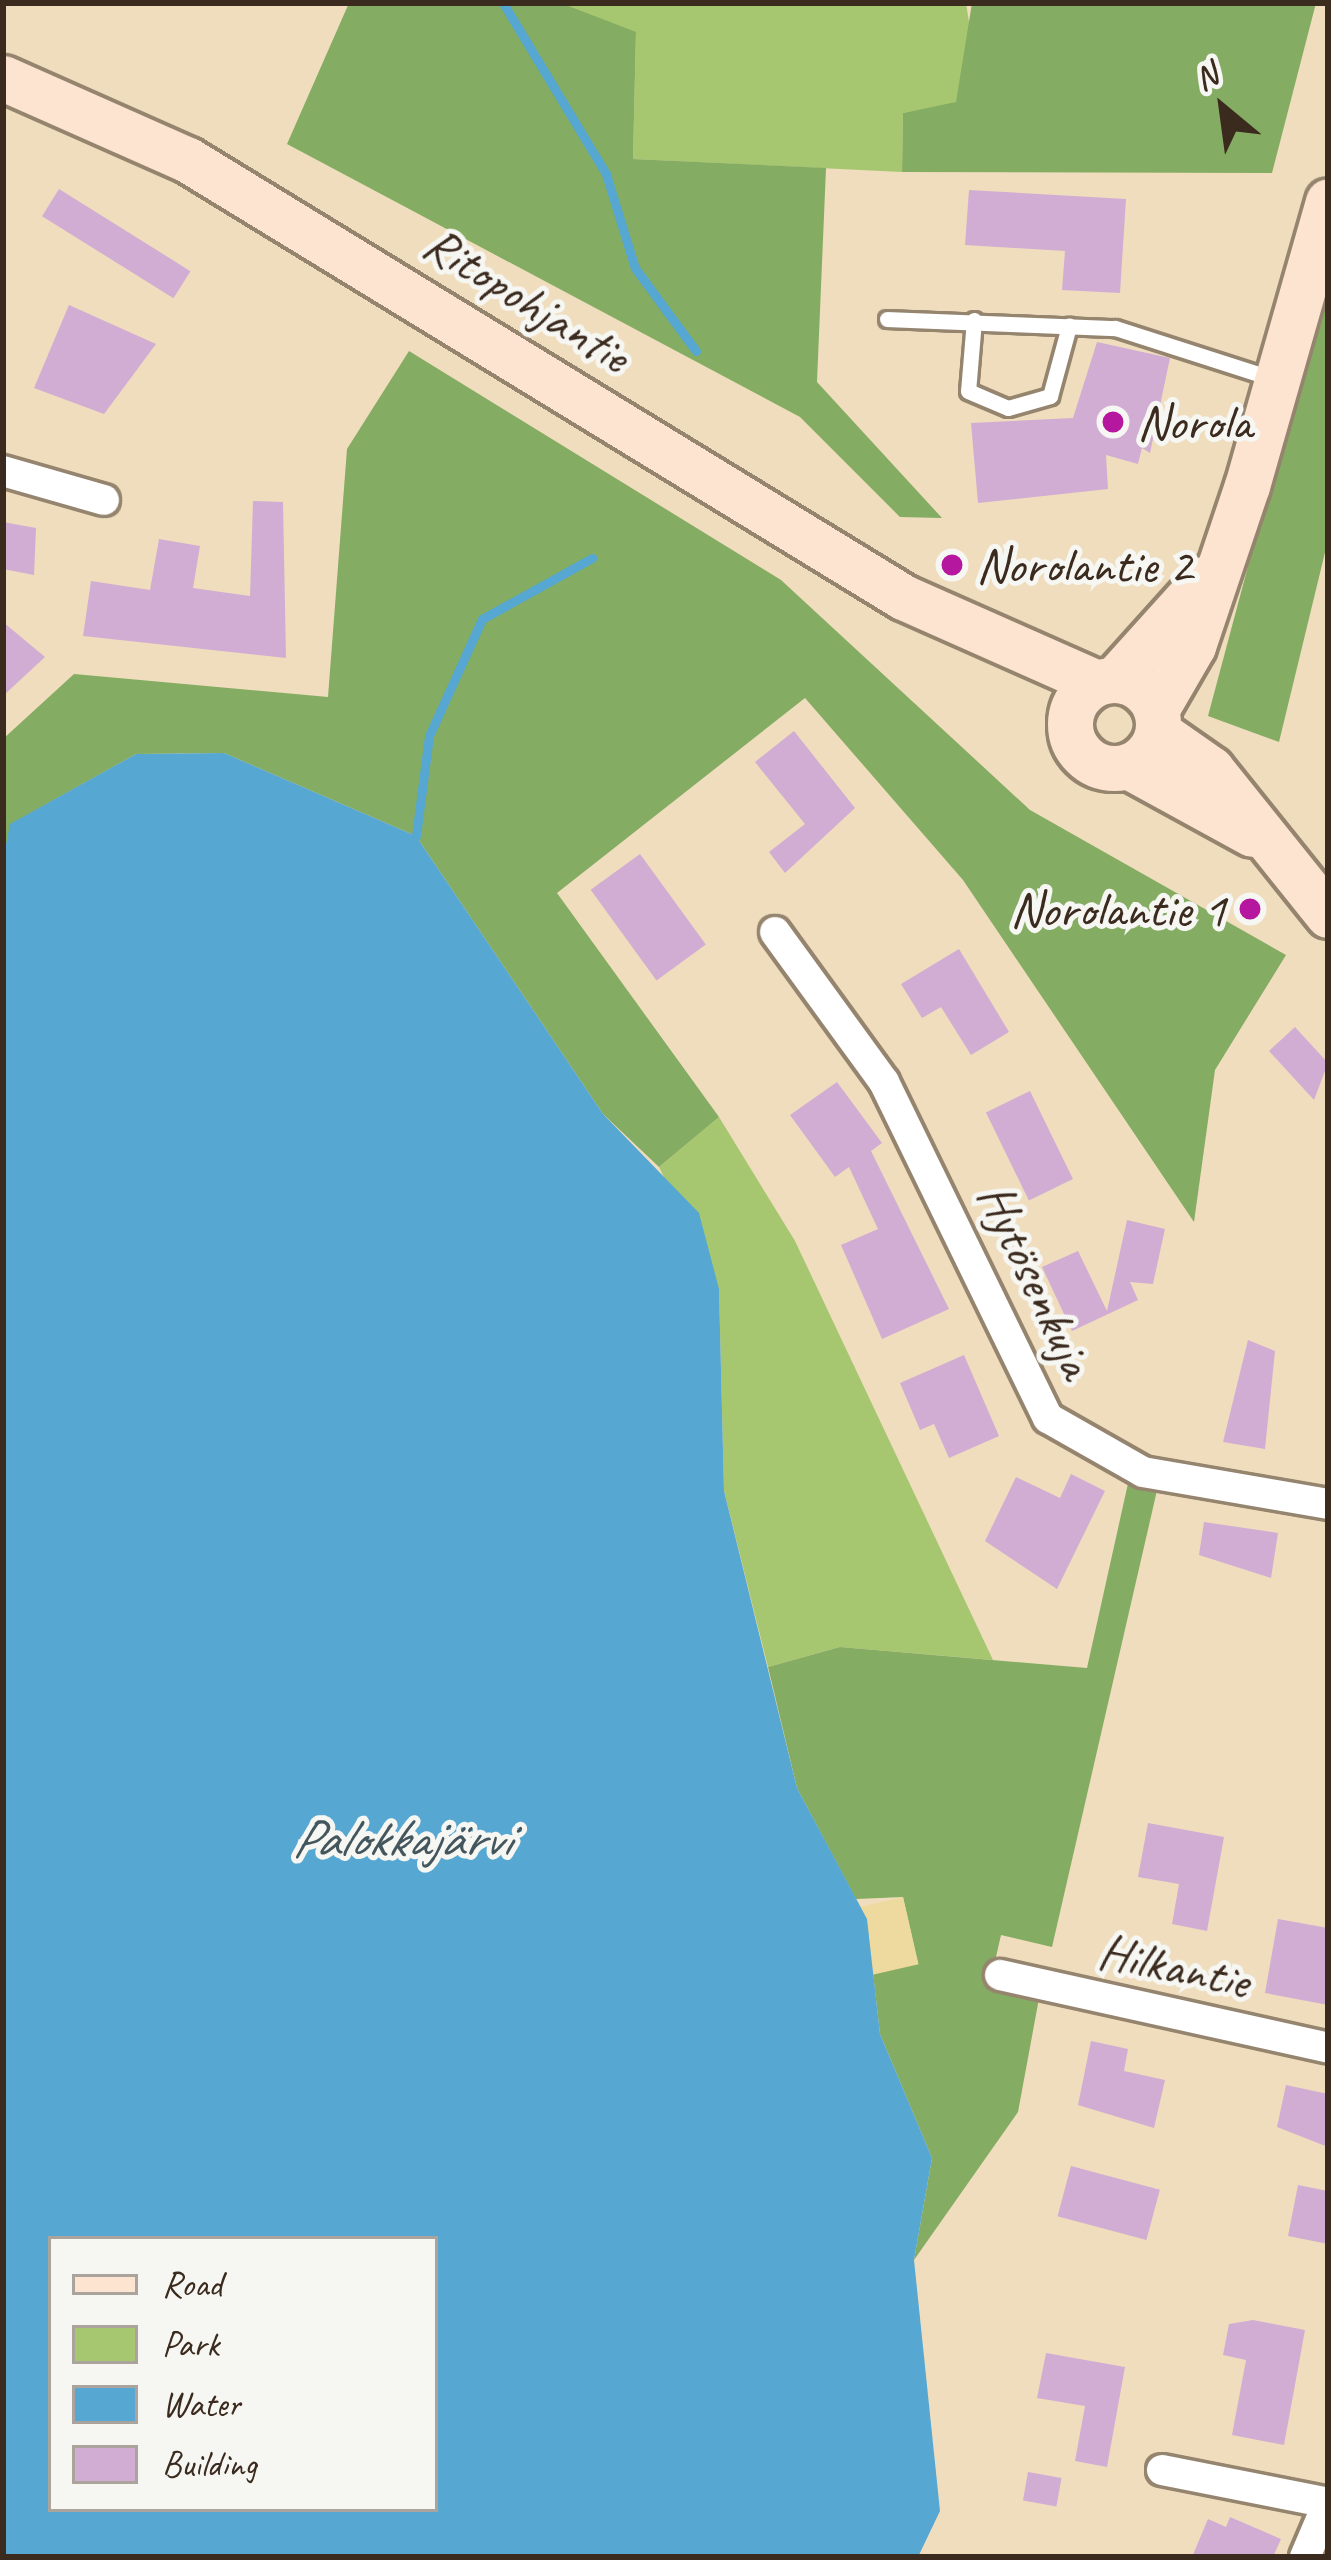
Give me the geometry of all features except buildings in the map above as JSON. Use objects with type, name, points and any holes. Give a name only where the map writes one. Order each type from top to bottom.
[{"type":"main road","name":"Ritopohjantie","points":[[3,78],[188,160],[783,530],[1094,691],[1147,736]]},
{"type":"main road","points":[[1216,567],[1094,691],[1079,750],[1101,766],[1147,736],[1193,646],[1280,381],[1328,201]]},
{"type":"main road","points":[[1147,736],[1211,769],[1263,841],[1328,915]]},
{"type":"street","points":[[3,471],[104,500]]},
{"type":"street","name":"Hytösenkuja","points":[[775,932],[884,1082],[1048,1418],[1143,1472],[1328,1504]]},
{"type":"street","name":"Hilkantie","points":[[1000,1975],[1328,2048]]},
{"type":"street","points":[[1162,2470],[1328,2503],[1305,2557]]},
{"type":"lane","points":[[887,319],[1069,326],[1167,341],[1280,381]]},
{"type":"lane","points":[[974,320],[968,391],[1008,408],[1050,396],[1069,326]]},
{"type":"green space","points":[[349,3],[561,3],[636,32],[633,159],[826,168],[817,382],[942,518],[900,517],[800,417],[287,144]]},
{"type":"green space","points":[[561,3],[966,3],[972,41],[956,103],[903,113],[902,172],[633,159],[636,33]]},
{"type":"green space","points":[[972,3],[1316,3],[1272,173],[902,172],[903,113],[956,102]]},
{"type":"green space","points":[[1328,267],[1328,540],[1279,742],[1208,716]]},
{"type":"green space","points":[[409,351],[781,580],[1030,810],[1286,955],[1215,1070],[1194,1222],[963,880],[805,698],[557,893],[719,1117],[659,1167],[603,1114],[416,836],[224,753],[136,754],[11,824],[3,860],[3,739],[74,674],[328,697],[347,449]]},
{"type":"green space","points":[[719,1117],[795,1241],[993,1660],[840,1647],[768,1667],[724,1491],[719,1289],[659,1167]]},
{"type":"green space","points":[[1129,1479],[1158,1486],[1052,1947],[1001,1935],[993,1970],[1040,1993],[1018,2112],[914,2260],[932,2158],[880,2034],[873,1973],[918,1964],[903,1897],[856,1899],[797,1788],[768,1667],[840,1647],[1087,1668]]},
{"type":"sand","points":[[903,1897],[919,1964],[873,1975],[857,1908]]},
{"type":"water","name":"Palokkajärvi","points":[[224,753],[416,836],[603,1114],[699,1213],[719,1289],[724,1491],[797,1788],[867,1919],[880,2034],[932,2158],[914,2260],[940,2511],[918,2557],[3,2557],[3,860],[10,824],[136,754]]},
{"type":"waterway","points":[[503,3],[606,174],[635,268],[696,351]]},
{"type":"waterway","points":[[416,836],[429,736],[482,619],[592,558]]},
{"type":"place","name":"Norola","points":[[1113,422]]},
{"type":"place","name":"Norolantie 2","points":[[952,565]]},
{"type":"place","name":"Norolantie 1","points":[[1250,909]]}]
